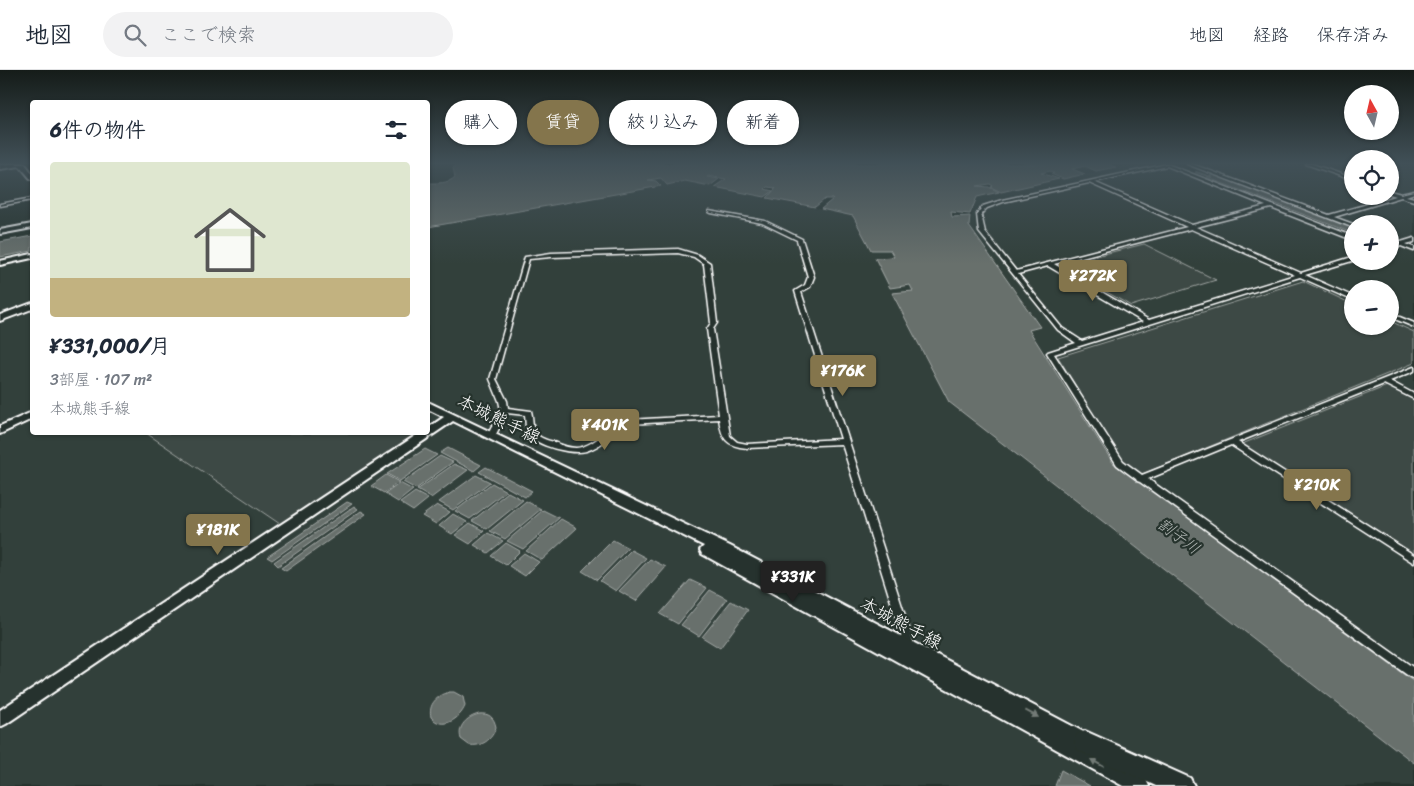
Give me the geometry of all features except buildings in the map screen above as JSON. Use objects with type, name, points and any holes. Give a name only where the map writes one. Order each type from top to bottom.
[{"type":"highway","points":[[1085,742],[1182,786]]},
{"type":"main road","points":[[0,232],[30,226]]},
{"type":"main road","points":[[0,263],[30,256]]},
{"type":"main road","points":[[0,318],[30,307]]},
{"type":"main road","name":"本城熊手線","points":[[430,406],[449,419],[1085,742],[1166,786]]},
{"type":"main road","name":"本城熊手線","points":[[430,412],[491,436],[725,550],[1140,786]]},
{"type":"main road","points":[[0,430],[30,417]]},
{"type":"main road","points":[[430,432],[449,419]]},
{"type":"main road","points":[[0,719],[425,435]]},
{"type":"street","points":[[1022,197],[985,207],[979,214],[982,232],[1060,329],[1081,343]]},
{"type":"street","points":[[1125,197],[1344,294]]},
{"type":"street","points":[[1250,197],[1344,235]]},
{"type":"street","points":[[1273,197],[1344,223]]},
{"type":"street","points":[[1329,217],[1397,197]]},
{"type":"street","points":[[0,205],[30,199]]},
{"type":"street","points":[[1014,273],[1272,206]]},
{"type":"street","points":[[711,212],[763,222],[799,239],[811,277],[808,286],[798,291],[846,441],[909,654]]},
{"type":"street","points":[[1401,244],[1414,240]]},
{"type":"street","points":[[1401,244],[1414,249]]},
{"type":"street","points":[[491,436],[505,410],[503,400],[493,379],[527,258],[551,255],[678,251],[696,256],[707,262],[714,323],[710,329],[725,434],[729,441],[747,446],[846,441]]},
{"type":"street","points":[[1344,262],[1050,353],[1120,463],[1414,674]]},
{"type":"street","points":[[1049,264],[1148,322]]},
{"type":"street","points":[[1399,319],[1414,326]]},
{"type":"street","points":[[1140,479],[1414,369]]},
{"type":"street","points":[[1384,381],[1414,396]]},
{"type":"street","points":[[505,410],[528,413],[530,432],[534,437],[566,452],[576,452],[595,445],[616,427],[627,422],[723,418]]},
{"type":"street","points":[[1232,442],[1414,560]]},
{"type":"shaded area","points":[[595,197],[764,197],[853,216],[871,250],[890,250],[894,257],[875,258],[893,286],[910,285],[914,292],[892,293],[949,402],[1414,763],[1414,786],[0,786],[0,266],[30,260],[30,435],[430,435],[430,227]]},
{"type":"shaded area","points":[[976,197],[1344,197],[1344,205],[1399,205],[1399,197],[1414,197],[1414,682],[1113,463],[1029,330],[1040,326],[969,226]]},
{"type":"shaded area","points":[[1144,244],[1216,280],[1131,306],[1060,265]]},
{"type":"shaded area","points":[[1303,281],[1344,300],[1344,335],[1399,335],[1399,325],[1414,332],[1414,363],[1140,475],[1123,462],[1058,357]]},
{"type":"shaded area","points":[[1387,386],[1414,400],[1414,554],[1242,444]]},
{"type":"shaded area","points":[[149,435],[414,435],[280,524]]},
{"type":"water","points":[[430,197],[596,197],[430,227]]},
{"type":"water","name":"割子川","points":[[977,197],[970,214],[951,212],[952,217],[970,216],[969,226],[1040,327],[1029,330],[1113,463],[1414,682],[1414,763],[949,402],[892,293],[913,291],[910,285],[890,288],[875,258],[894,257],[890,250],[871,250],[853,216],[821,209],[833,199],[825,199],[815,207],[767,198]]},
{"type":"water","points":[[1259,197],[1273,197],[1344,224],[1344,230]]},
{"type":"water","points":[[30,236],[30,251],[0,257],[0,242]]},
{"type":"water","points":[[448,448],[481,465],[474,471],[440,453]]},
{"type":"water","points":[[425,449],[437,455],[400,481],[387,474]]},
{"type":"water","points":[[440,456],[453,462],[416,489],[403,482]]},
{"type":"water","points":[[454,464],[468,470],[431,498],[417,490]]},
{"type":"water","points":[[486,467],[532,491],[525,497],[479,472]]},
{"type":"water","points":[[386,475],[399,482],[384,493],[371,486]]},
{"type":"water","points":[[476,475],[490,482],[453,510],[439,502]]},
{"type":"water","points":[[400,483],[413,490],[398,502],[385,494]]},
{"type":"water","points":[[492,483],[506,491],[470,519],[455,511]]},
{"type":"water","points":[[415,492],[428,499],[413,511],[400,503]]},
{"type":"water","points":[[508,492],[523,500],[487,529],[472,521]]},
{"type":"water","points":[[526,501],[541,509],[505,539],[490,531]]},
{"type":"water","points":[[347,502],[352,504],[272,560],[267,557]]},
{"type":"water","points":[[437,505],[450,512],[436,524],[422,516]]},
{"type":"water","points":[[354,506],[358,509],[278,566],[274,562]]},
{"type":"water","points":[[543,510],[559,518],[523,549],[507,541]]},
{"type":"water","points":[[361,511],[366,514],[286,571],[281,568]]},
{"type":"water","points":[[453,514],[467,522],[452,534],[439,526]]},
{"type":"water","points":[[561,519],[577,528],[542,560],[526,551]]},
{"type":"water","points":[[470,523],[484,531],[470,544],[455,535]]},
{"type":"water","points":[[488,533],[503,541],[488,553],[474,545]]},
{"type":"water","points":[[613,540],[628,548],[597,580],[582,571]]},
{"type":"water","points":[[506,543],[520,551],[506,565],[491,556]]},
{"type":"water","points":[[631,550],[646,558],[616,591],[600,581]]},
{"type":"water","points":[[524,553],[539,562],[525,576],[509,566]]},
{"type":"water","points":[[650,559],[666,567],[636,601],[619,591]]},
{"type":"water","points":[[690,580],[707,588],[678,624],[660,614]]},
{"type":"water","points":[[710,590],[727,599],[699,636],[681,625]]},
{"type":"water","points":[[731,601],[748,610],[720,648],[702,637]]},
{"type":"water","points":[[449,692],[454,692],[463,697],[465,706],[455,719],[450,722],[440,723],[431,717],[432,704],[437,698]]},
{"type":"water","points":[[479,714],[490,716],[496,727],[492,736],[486,742],[478,745],[469,745],[461,739],[460,730],[467,720]]},
{"type":"water","points":[[1061,770],[1090,786],[1055,786]]}]
